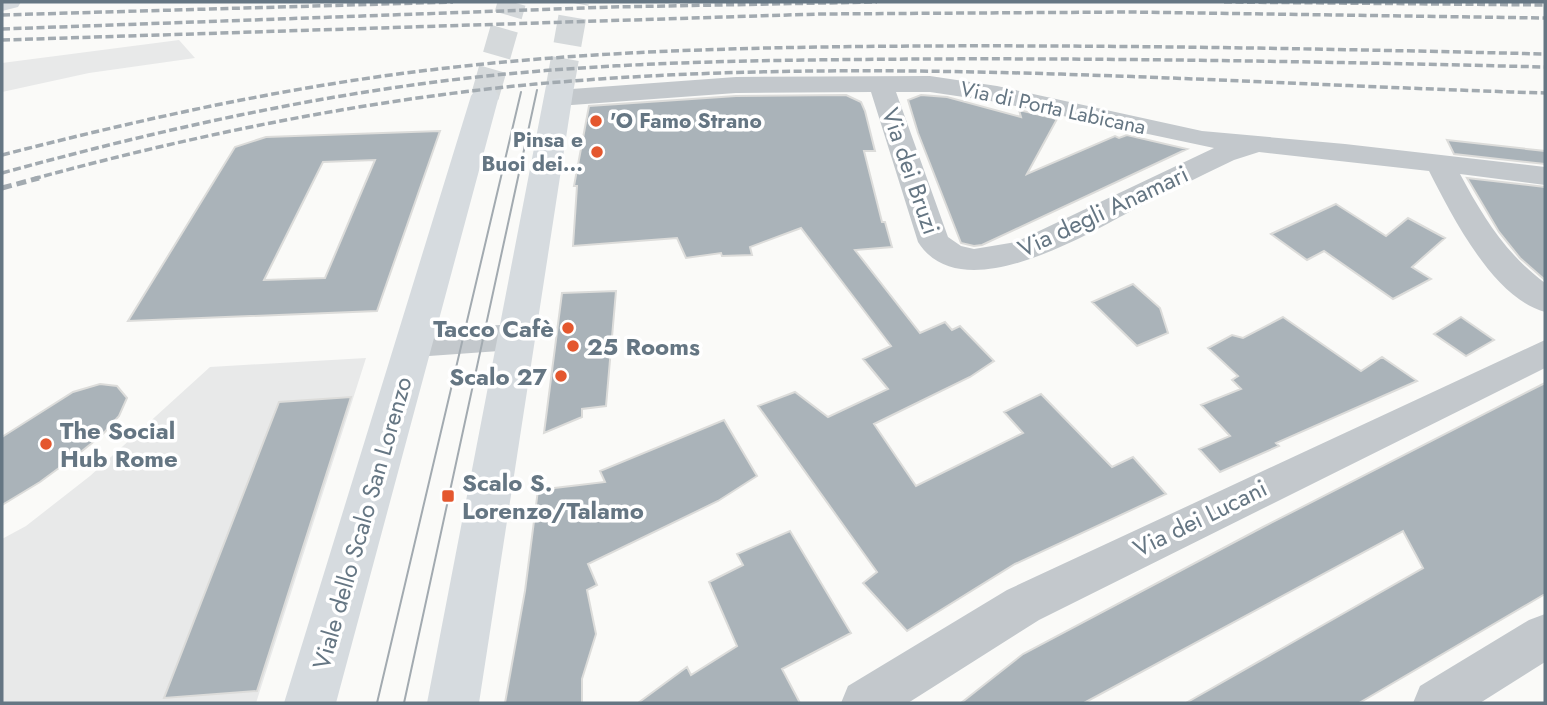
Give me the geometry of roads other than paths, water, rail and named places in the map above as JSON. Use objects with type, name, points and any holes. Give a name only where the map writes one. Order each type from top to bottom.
[{"type":"main road","points":[[2,4],[9,2]]},
{"type":"main road","points":[[453,703],[559,92]]},
{"type":"main road","name":"Viale dello Scalo San Lorenzo","points":[[310,703],[485,96]]},
{"type":"street","name":"Via dei Bruzi","points":[[881,84],[932,235],[937,246],[948,254]]},
{"type":"street","name":"Via di Porta Labicana","points":[[559,92],[736,85],[930,84],[968,89],[1184,136],[1545,176]]},
{"type":"street","name":"Via degli Anamari","points":[[948,254],[963,259],[985,258],[1030,248],[1224,154],[1255,145]]},
{"type":"street","points":[[1440,164],[1483,244],[1504,268],[1545,300]]},
{"type":"street","name":"Viale dello Scalo San Lorenzo","points":[[415,344],[515,337]]},
{"type":"street","name":"Via dei Lucani","points":[[865,703],[1023,605],[1545,353]]},
{"type":"street","points":[[1437,703],[1545,636]]},
{"type":"tunnel","points":[[485,96],[512,2]]},
{"type":"tunnel","points":[[560,86],[575,2]]},
{"type":"tram line","points":[[404,703],[537,90]]},
{"type":"tram line","points":[[377,703],[521,92]]},
{"type":"railway","points":[[2,15],[453,2]]},
{"type":"railway","points":[[2,29],[612,7],[877,2]]},
{"type":"railway","points":[[1224,2],[1545,5]]},
{"type":"railway","points":[[2,40],[819,14],[1130,12],[1545,18]]},
{"type":"railway","points":[[2,155],[164,116],[328,84],[438,69],[619,54],[921,46],[1545,54]]},
{"type":"railway","points":[[2,173],[175,129],[291,105],[468,78],[581,68],[864,59],[1233,61],[1545,67]]},
{"type":"railway","points":[[33,179],[157,147],[346,109],[536,84],[662,75],[914,71],[1545,93]]},
{"type":"railway","points":[[2,188],[39,178]]},
{"type":"place","name":"'O Famo Strano","points":[[596,121]]},
{"type":"place","name":"Pinsa e Buoi dei...","points":[[597,152]]},
{"type":"place","name":"Tacco Cafè","points":[[568,328]]},
{"type":"place","name":"25 Rooms","points":[[573,346]]},
{"type":"place","name":"Scalo 27","points":[[561,376]]},
{"type":"place","name":"The Social Hub Rome","points":[[46,444]]},
{"type":"place","name":"Scalo S. Lorenzo/Talamo","points":[[448,496]]}]
